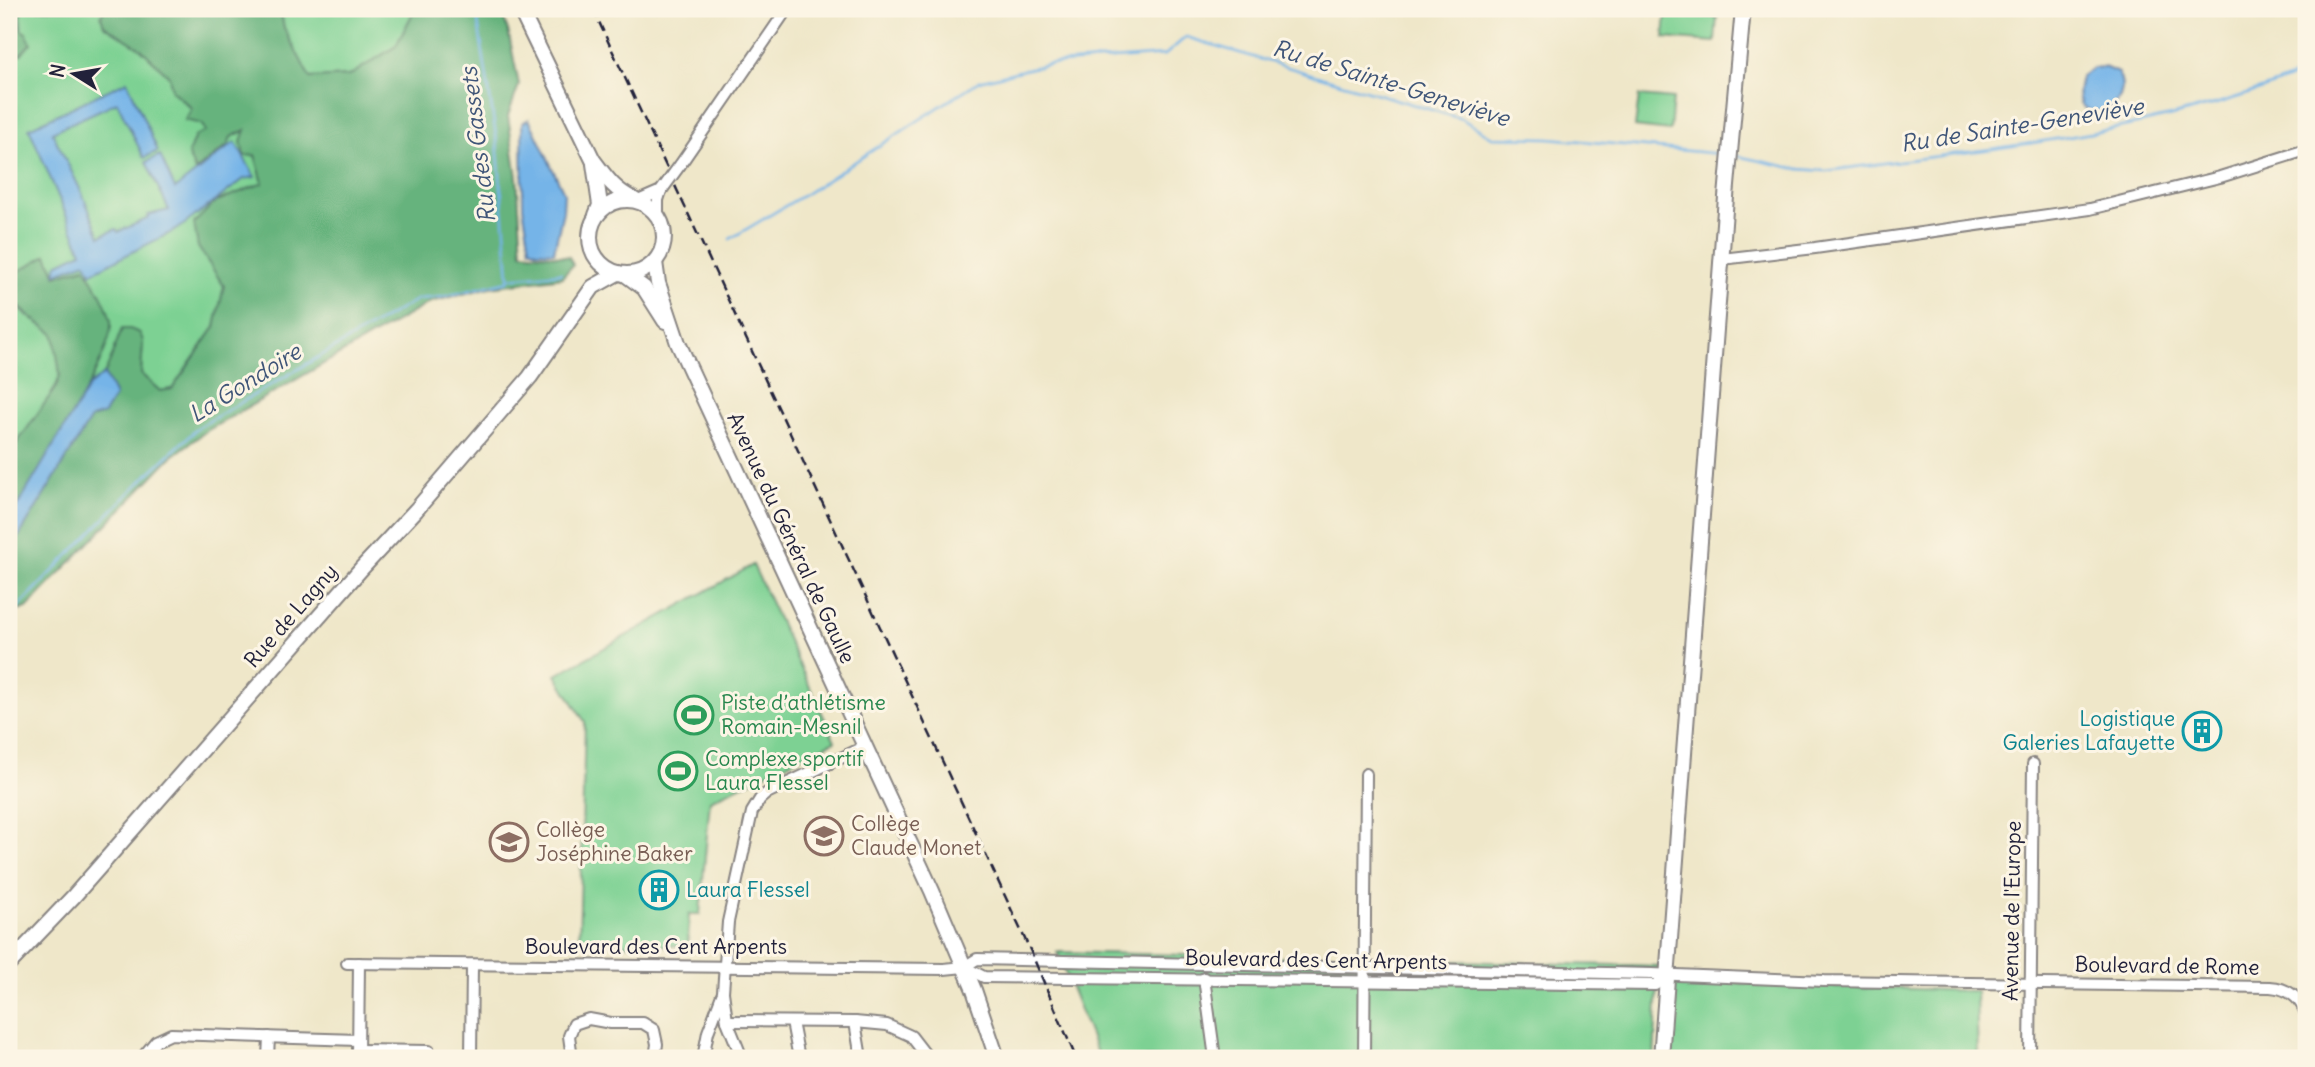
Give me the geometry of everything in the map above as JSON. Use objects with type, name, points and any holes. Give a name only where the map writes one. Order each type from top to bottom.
[{"type":"main road","points":[[520,9],[593,160],[620,193],[650,206],[658,215],[665,240],[662,252],[655,262],[641,272],[621,274],[610,270],[596,258],[591,248],[589,237],[600,205],[593,160]]},
{"type":"main road","points":[[1661,1058],[1743,9]]},
{"type":"main road","points":[[596,215],[613,202],[636,200]]},
{"type":"main road","name":"Rue de Lagny","points":[[9,964],[72,897],[530,377],[593,287],[596,258]]},
{"type":"main road","name":"Avenue du Général de Gaulle","points":[[655,262],[658,283],[678,343],[932,891],[964,967],[997,1058]]},
{"type":"main road","name":"Rue de Lagny","points":[[593,287],[621,274]]},
{"type":"main road","name":"Avenue du Général de Gaulle","points":[[621,274],[644,288],[678,343]]},
{"type":"street","points":[[658,215],[657,200],[661,191],[787,9]]},
{"type":"street","points":[[1722,258],[1815,248],[2091,209],[2220,177],[2306,150]]},
{"type":"street","points":[[636,200],[661,191]]},
{"type":"street","points":[[742,1058],[729,1027],[723,992],[728,922],[749,824],[756,804],[767,793],[864,747]]},
{"type":"street","name":"Avenue de l'Europe","points":[[2030,1058],[2033,764]]},
{"type":"street","points":[[1364,1058],[1366,774]]},
{"type":"street","name":"Boulevard des Cent Arpents","points":[[358,1050],[353,963],[944,969],[964,967],[976,959],[2031,983]]},
{"type":"street","points":[[471,1058],[472,965]]},
{"type":"street","name":"Boulevard des Cent Arpents","points":[[964,967],[984,977],[1655,985],[1667,976]]},
{"type":"street","points":[[1204,978],[1215,1058]]},
{"type":"street","name":"Boulevard de Rome","points":[[2031,983],[2270,987],[2287,991],[2300,1000],[2306,1014]]},
{"type":"street","points":[[704,1058],[708,1032],[723,992]]},
{"type":"street","points":[[572,1058],[569,1036],[574,1024],[589,1019],[611,1023],[643,1023],[654,1030],[657,1044],[655,1058]]},
{"type":"street","points":[[708,1032],[729,1027],[792,1022],[887,1025],[911,1036],[928,1058]]},
{"type":"street","points":[[792,1022],[799,1058]]},
{"type":"street","points":[[855,1022],[862,1058]]},
{"type":"street","points":[[142,1058],[156,1041],[172,1034],[269,1037],[358,1050],[429,1051]]},
{"type":"street","points":[[268,1058],[269,1037]]},
{"type":"green space","points":[[9,9],[21,9],[20,29],[26,33],[31,43],[21,54],[9,56]]},
{"type":"green space","points":[[21,9],[104,9],[101,16],[104,25],[140,48],[169,76],[172,91],[192,109],[207,131],[195,136],[188,154],[195,171],[231,137],[246,130],[244,156],[255,155],[263,183],[215,202],[199,247],[224,286],[215,327],[172,389],[160,391],[141,374],[143,341],[114,347],[114,356],[13,546],[9,559],[9,520],[89,386],[111,321],[85,267],[56,276],[47,255],[9,277],[9,111],[13,106],[9,87],[9,56],[22,54]]},
{"type":"green space","points":[[104,9],[280,9],[284,28],[310,78],[349,76],[396,46],[415,9],[500,9],[508,30],[519,85],[508,116],[517,177],[522,252],[569,257],[573,265],[562,277],[490,287],[431,302],[205,432],[170,458],[27,608],[9,614],[9,559],[13,546],[91,418],[104,414],[115,396],[104,374],[122,329],[140,333],[143,341],[141,374],[160,391],[172,389],[215,327],[224,286],[198,247],[194,223],[215,202],[263,183],[255,155],[244,156],[241,141],[245,130],[231,137],[228,145],[195,171],[188,154],[195,136],[206,131],[201,124],[185,120],[192,108],[172,91],[169,76],[140,48],[104,25],[101,16]]},
{"type":"green space","points":[[280,9],[415,9],[396,46],[349,76],[309,78],[284,28]]},
{"type":"green space","points":[[1666,13],[1717,17],[1715,42],[1664,38]]},
{"type":"green space","points":[[1639,96],[1673,99],[1670,131],[1635,127]]},
{"type":"green space","points":[[47,255],[56,276],[85,267],[109,314],[109,338],[86,389],[9,520],[9,459],[56,387],[60,375],[54,334],[17,304],[9,277]]},
{"type":"green space","points":[[9,290],[20,310],[54,334],[59,378],[51,396],[9,459]]},
{"type":"green space","name":"Complexe sportif Laura Flessel","points":[[753,565],[835,741],[710,800],[700,914],[689,914],[688,946],[579,943],[585,722],[556,675]]},
{"type":"green space","points":[[1057,952],[1659,966],[1654,1058],[1099,1058]]},
{"type":"green space","points":[[1675,981],[1976,991],[1978,1058],[1671,1058]]},
{"type":"water","points":[[2104,67],[2118,73],[2122,85],[2120,95],[2108,108],[2090,110],[2083,106],[2079,99],[2081,76],[2094,68]]},
{"type":"water","points":[[127,81],[158,151],[144,158],[117,102],[52,132],[100,236],[116,229],[118,232],[149,218],[148,215],[169,210],[146,162],[160,155],[175,189],[235,142],[255,177],[244,179],[178,229],[91,273],[86,262],[55,274],[57,264],[82,252],[29,128]]},
{"type":"water","points":[[529,119],[564,193],[554,252],[530,248],[523,207],[522,123]]},
{"type":"water","points":[[104,374],[115,396],[104,414],[91,418],[13,546],[9,559],[9,520],[89,386]]},
{"type":"waterway","name":"Ru des Gassets","points":[[476,9],[497,142],[509,276]]},
{"type":"waterway","name":"Ru de Sainte-Geneviève","points":[[730,239],[807,193],[979,81],[1048,64],[1165,55],[1186,37],[1462,119],[1492,137],[1549,138],[1721,154]]},
{"type":"waterway","name":"Ru de Sainte-Geneviève","points":[[1737,156],[1798,169],[1826,171],[2070,137],[2190,111],[2249,94],[2306,72]]},
{"type":"waterway","name":"La Gondoire","points":[[9,608],[17,608],[145,477],[199,427],[418,299],[442,297],[508,281],[509,278],[561,273]]},
{"type":"railway","points":[[593,9],[1031,952],[1076,1058]]},
{"type":"place","name":"Piste d’athlétisme Romain-Mesnil","points":[[694,715]]},
{"type":"place","name":"Logistique Galeries Lafayette","points":[[2202,731]]},
{"type":"place","name":"Complexe sportif Laura Flessel","points":[[678,771]]},
{"type":"place","name":"Collège Claude Monet","points":[[824,836]]},
{"type":"place","name":"Collège Joséphine Baker","points":[[509,842]]},
{"type":"place","name":"Laura Flessel","points":[[659,890]]}]
